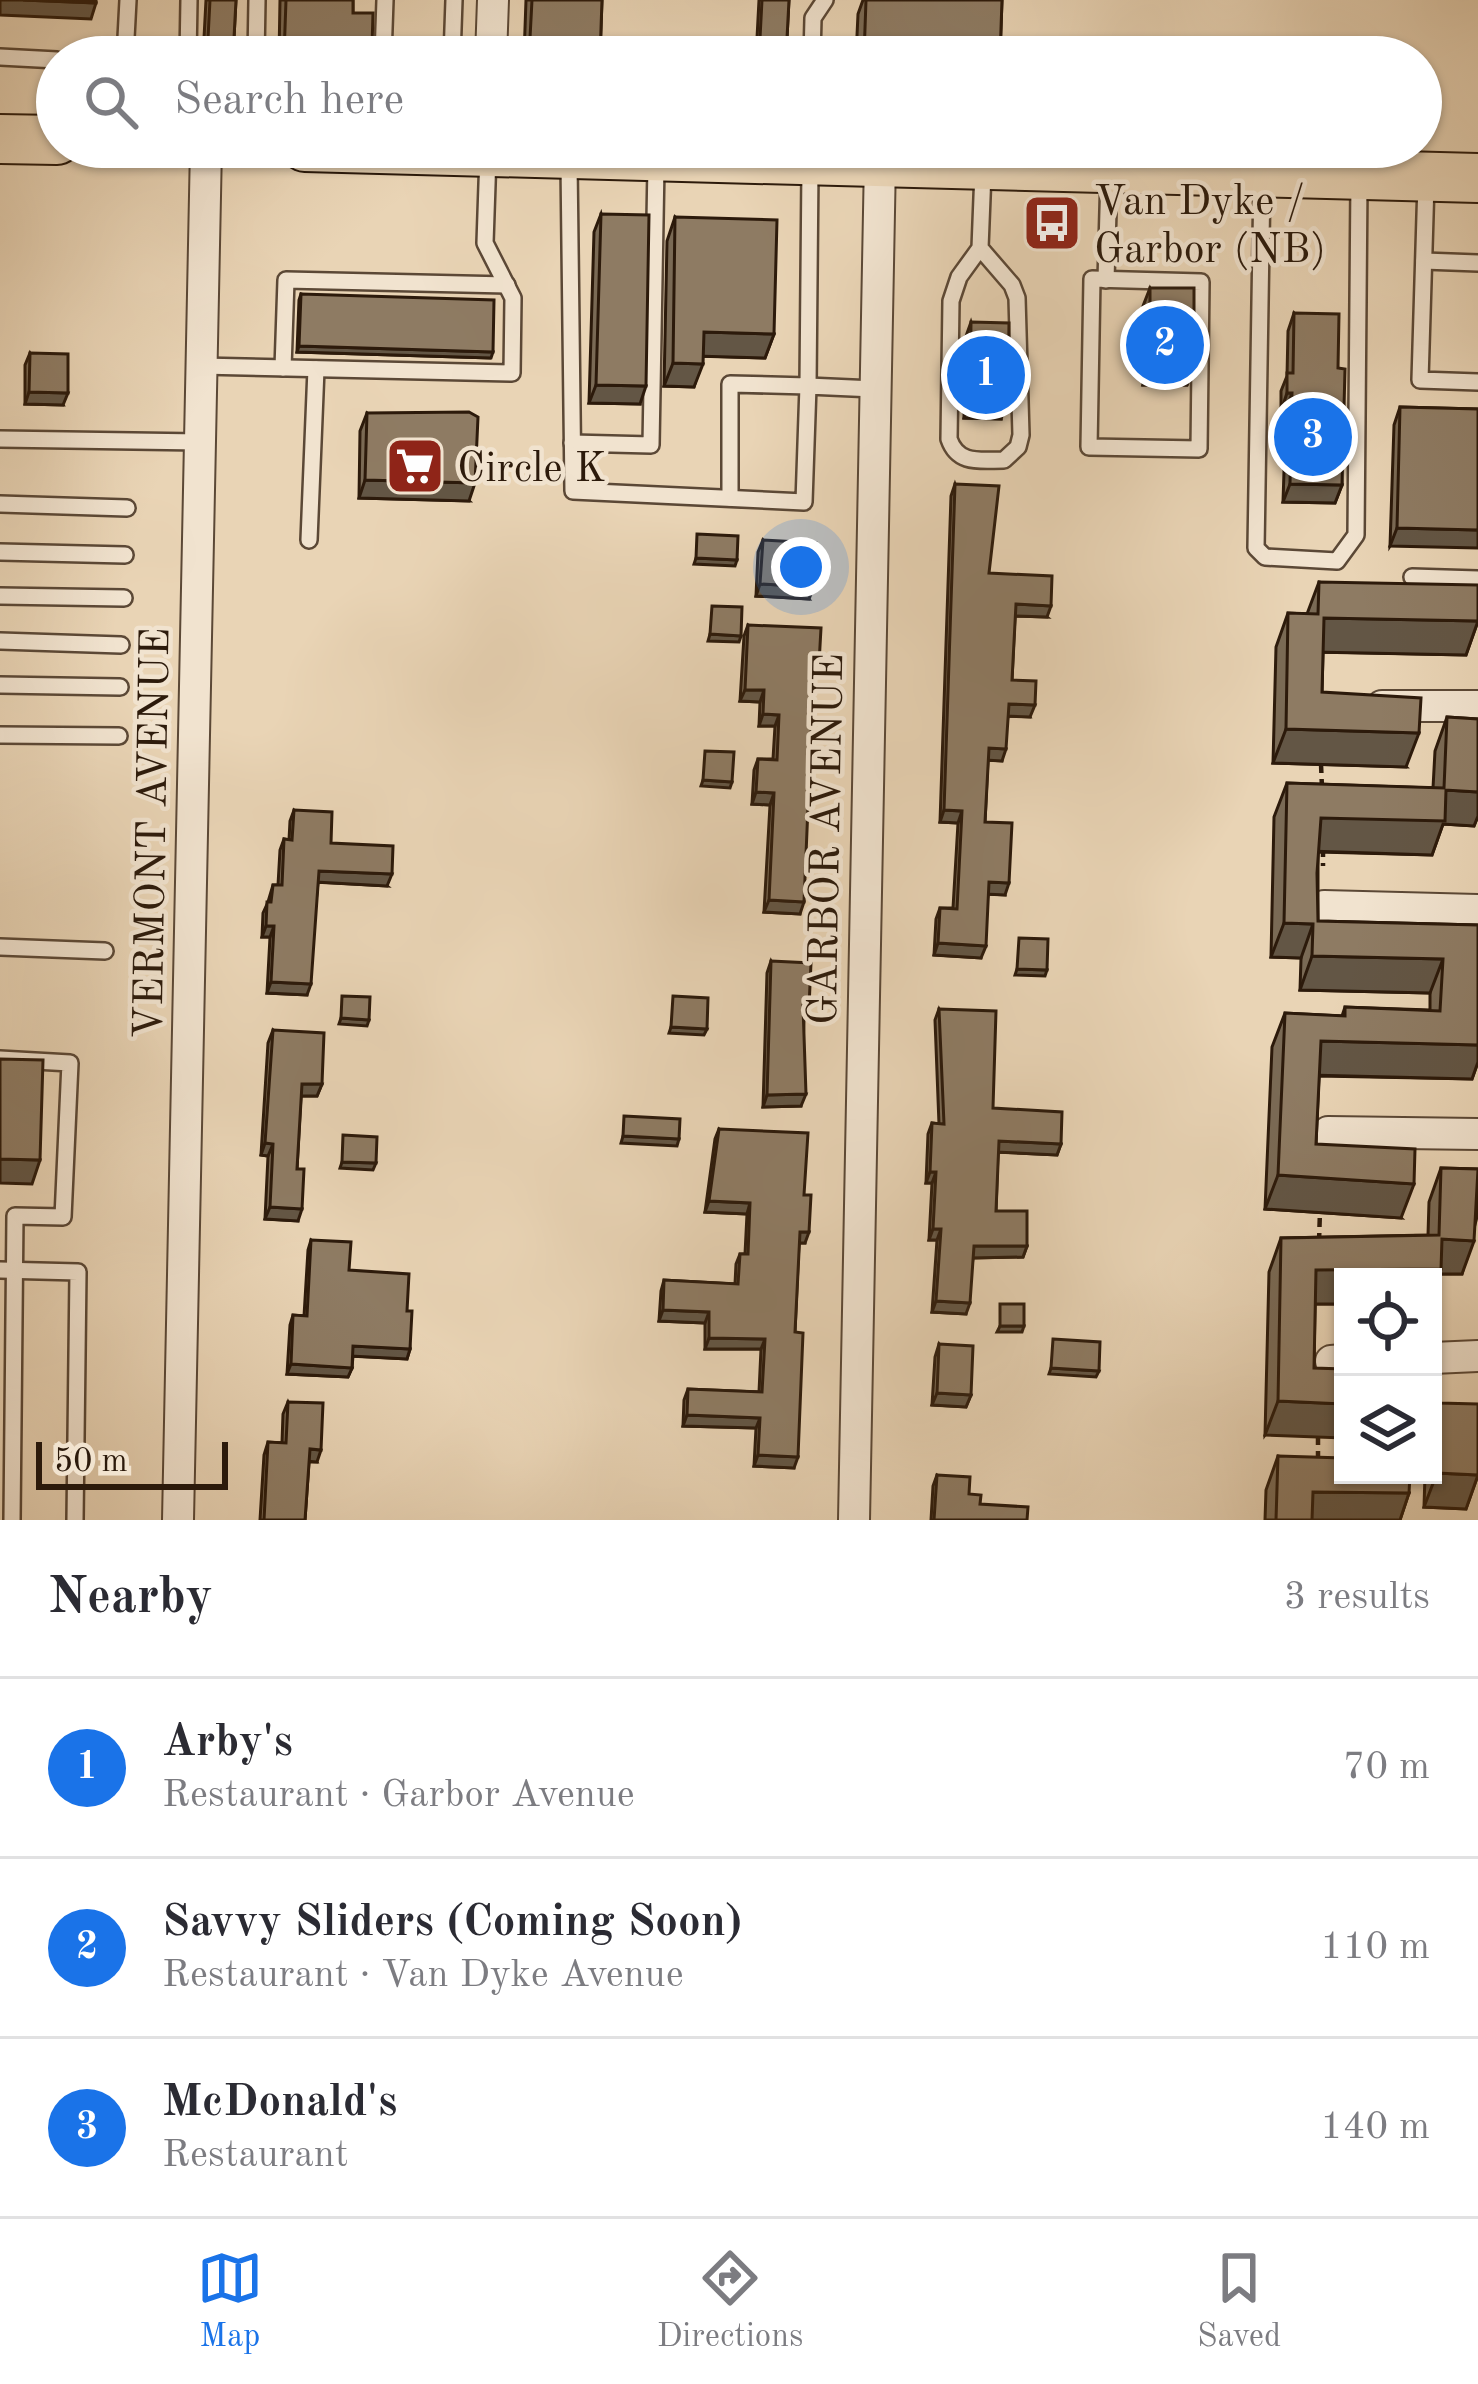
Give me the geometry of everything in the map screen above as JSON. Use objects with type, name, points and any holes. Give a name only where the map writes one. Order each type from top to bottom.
[{"type":"main road","points":[[0,140],[36,140]]},
{"type":"main road","points":[[1140,168],[1478,178]]},
{"type":"street","points":[[491,36],[493,0]]},
{"type":"street","name":"VERMONT AVENUE","points":[[178,1520],[206,168]]},
{"type":"street","name":"GARBOR AVENUE","points":[[854,1520],[880,168]]},
{"type":"street","points":[[1345,706],[1478,706]]},
{"type":"street","points":[[1324,907],[1478,910]]},
{"type":"street","points":[[1328,1132],[1478,1134]]},
{"type":"street","points":[[1442,1358],[1478,1356]]},
{"type":"lane","points":[[126,36],[128,0]]},
{"type":"lane","points":[[188,36],[189,0]]},
{"type":"lane","points":[[256,0],[256,36]]},
{"type":"lane","points":[[384,36],[385,0]]},
{"type":"lane","points":[[453,36],[454,0]]},
{"type":"lane","points":[[813,36],[813,18],[825,0]]},
{"type":"lane","points":[[0,57],[36,59]]},
{"type":"lane","points":[[201,366],[512,373],[513,298],[484,243],[487,168]]},
{"type":"lane","points":[[568,168],[573,491],[804,502],[810,168]]},
{"type":"lane","points":[[572,443],[651,446],[656,168]]},
{"type":"lane","points":[[980,248],[1012,285],[1017,298],[1021,435],[1018,447],[1004,460],[964,460],[953,452],[949,439],[951,301],[959,277],[980,248],[983,168]]},
{"type":"lane","points":[[1106,280],[1109,168]]},
{"type":"lane","points":[[1262,172],[1256,548],[1265,557],[1337,561],[1357,535],[1359,174]]},
{"type":"lane","points":[[1427,176],[1420,380],[1478,382]]},
{"type":"lane","points":[[1424,260],[1478,262]]},
{"type":"lane","points":[[1092,279],[1106,280],[1202,282],[1199,449],[1090,447],[1092,279]]},
{"type":"lane","points":[[283,368],[286,280],[507,285]]},
{"type":"lane","points":[[309,540],[316,369]]},
{"type":"lane","points":[[730,498],[730,384],[874,388]]},
{"type":"lane","points":[[0,439],[200,442]]},
{"type":"lane","points":[[0,504],[127,508]]},
{"type":"lane","points":[[0,552],[125,556]]},
{"type":"lane","points":[[1412,577],[1478,579]]},
{"type":"lane","points":[[0,596],[124,598]]},
{"type":"lane","points":[[0,641],[121,645]]},
{"type":"lane","points":[[0,685],[120,687]]},
{"type":"lane","points":[[0,735],[119,736]]},
{"type":"lane","points":[[0,946],[105,951]]},
{"type":"lane","points":[[0,1059],[70,1063],[63,1217],[16,1216],[6,1270],[12,1520]]},
{"type":"lane","points":[[6,1270],[78,1272],[75,1520]]},
{"type":"path","points":[[1321,762],[1322,800]]},
{"type":"path","points":[[1323,844],[1323,866]]},
{"type":"path","points":[[1319,1242],[1320,1194]]},
{"type":"path","points":[[1318,1436],[1318,1478]]},
{"type":"building","points":[[23,0],[96,0],[96,3]]},
{"type":"building","points":[[210,0],[236,0],[234,36],[208,36]]},
{"type":"building","points":[[286,0],[353,0],[353,13],[373,13],[372,36],[285,36]]},
{"type":"building","points":[[532,0],[602,0],[601,36],[530,36]]},
{"type":"building","points":[[762,0],[789,0],[787,36],[760,36]]},
{"type":"building","points":[[866,0],[1002,0],[1001,36],[865,36]]},
{"type":"building","points":[[601,214],[649,215],[646,386],[596,385]]},
{"type":"building","points":[[675,217],[777,220],[774,334],[704,332],[703,364],[673,363]]},
{"type":"building","points":[[1150,288],[1194,288],[1194,367],[1150,367]]},
{"type":"building","points":[[301,294],[494,300],[493,352],[299,346]]},
{"type":"building","points":[[1294,313],[1339,314],[1338,368],[1345,369],[1342,485],[1290,484],[1292,393],[1287,393],[1287,373],[1293,373]]},
{"type":"building","points":[[971,322],[1009,323],[1008,401],[970,400]]},
{"type":"building","points":[[30,353],[68,354],[68,393],[29,392]]},
{"type":"building","points":[[1400,407],[1478,409],[1478,530],[1397,528]]},
{"type":"building","name":"Circle K","points":[[469,412],[478,417],[475,483],[365,480],[367,413]]},
{"type":"building","points":[[955,484],[999,486],[989,573],[1052,576],[1051,606],[1016,604],[1012,680],[1036,681],[1035,705],[1009,704],[1006,749],[989,748],[985,822],[1012,823],[1009,883],[989,882],[986,946],[938,943],[940,908],[957,909],[962,811],[944,810]]},
{"type":"building","points":[[697,534],[738,536],[737,560],[696,558]]},
{"type":"building","points":[[763,540],[816,543],[814,587],[760,584]]},
{"type":"building","points":[[1319,582],[1478,585],[1478,621],[1324,618],[1322,692],[1421,698],[1419,733],[1286,729],[1288,613],[1318,614]]},
{"type":"building","points":[[712,606],[742,607],[741,636],[710,634]]},
{"type":"building","points":[[748,625],[821,628],[819,664],[814,664],[804,902],[769,900],[774,793],[756,792],[758,759],[777,760],[779,715],[763,714],[764,690],[745,690]]},
{"type":"building","points":[[1447,717],[1478,719],[1478,792],[1446,790],[1445,821],[1321,818],[1318,921],[1478,925],[1478,1045],[1321,1041],[1316,1144],[1415,1149],[1414,1184],[1278,1175],[1285,1013],[1345,1016],[1345,1007],[1440,1011],[1443,959],[1312,956],[1313,924],[1284,923],[1287,783],[1444,788]]},
{"type":"building","points":[[705,751],[734,752],[732,782],[703,780]]},
{"type":"building","points":[[294,810],[332,812],[331,843],[393,846],[392,874],[319,871],[311,984],[271,982],[274,926],[266,926],[267,902],[271,902],[273,885],[282,885],[284,839],[292,840]]},
{"type":"building","points":[[1019,938],[1048,939],[1047,970],[1017,969]]},
{"type":"building","points":[[771,961],[811,963],[809,1007],[803,1006],[806,1094],[767,1095]]},
{"type":"building","points":[[342,996],[370,997],[369,1020],[341,1018]]},
{"type":"building","points":[[673,996],[708,998],[707,1029],[671,1027]]},
{"type":"building","points":[[939,1009],[996,1011],[993,1108],[1062,1112],[1061,1144],[999,1141],[996,1211],[1027,1211],[1027,1246],[974,1246],[970,1303],[936,1301],[941,1229],[933,1229],[936,1172],[930,1172],[932,1123],[944,1124]]},
{"type":"building","points":[[273,1030],[324,1033],[322,1084],[302,1084],[297,1169],[304,1169],[302,1209],[270,1207],[273,1144],[265,1143]]},
{"type":"building","points":[[0,1059],[43,1060],[40,1160],[0,1159]]},
{"type":"building","points":[[624,1116],[680,1119],[679,1139],[623,1136]]},
{"type":"building","points":[[719,1129],[808,1133],[804,1195],[811,1195],[809,1232],[800,1232],[795,1332],[803,1333],[798,1457],[758,1455],[760,1418],[687,1415],[688,1389],[762,1392],[765,1339],[709,1338],[709,1312],[663,1310],[664,1280],[738,1284],[740,1254],[748,1254],[750,1203],[709,1201]]},
{"type":"building","points":[[343,1135],[377,1137],[376,1163],[342,1162]]},
{"type":"building","points":[[1441,1168],[1478,1169],[1474,1241],[1442,1239],[1441,1268],[1316,1270],[1314,1368],[1334,1369],[1334,1404],[1278,1401],[1281,1238],[1439,1235]]},
{"type":"building","points":[[311,1240],[351,1242],[349,1270],[409,1274],[410,1349],[353,1346],[352,1368],[291,1364],[293,1315],[307,1316]]},
{"type":"building","points":[[1000,1304],[1024,1304],[1024,1326],[1000,1326]]},
{"type":"building","points":[[1053,1339],[1100,1342],[1099,1371],[1051,1368]]},
{"type":"building","points":[[939,1344],[973,1346],[971,1395],[937,1393]]},
{"type":"building","points":[[288,1402],[323,1403],[321,1450],[310,1449],[305,1520],[264,1520],[268,1442],[286,1443]]},
{"type":"building","points":[[1442,1403],[1478,1404],[1478,1475],[1442,1473]]},
{"type":"building","points":[[1278,1456],[1334,1458],[1334,1484],[1410,1484],[1409,1493],[1313,1492],[1312,1520],[1276,1520]]},
{"type":"building","points":[[937,1475],[970,1477],[969,1494],[981,1495],[980,1504],[1028,1507],[1027,1520],[934,1520]]},
{"type":"place","name":"Van Dyke / Garbor (NB)","points":[[1052,223]]},
{"type":"place","name":"Savvy Sliders (Coming Soon)","points":[[1165,345]]},
{"type":"place","name":"Arby's","points":[[986,375]]},
{"type":"place","name":"McDonald's","points":[[1313,437]]},
{"type":"place","name":"Circle K","points":[[415,466]]}]
